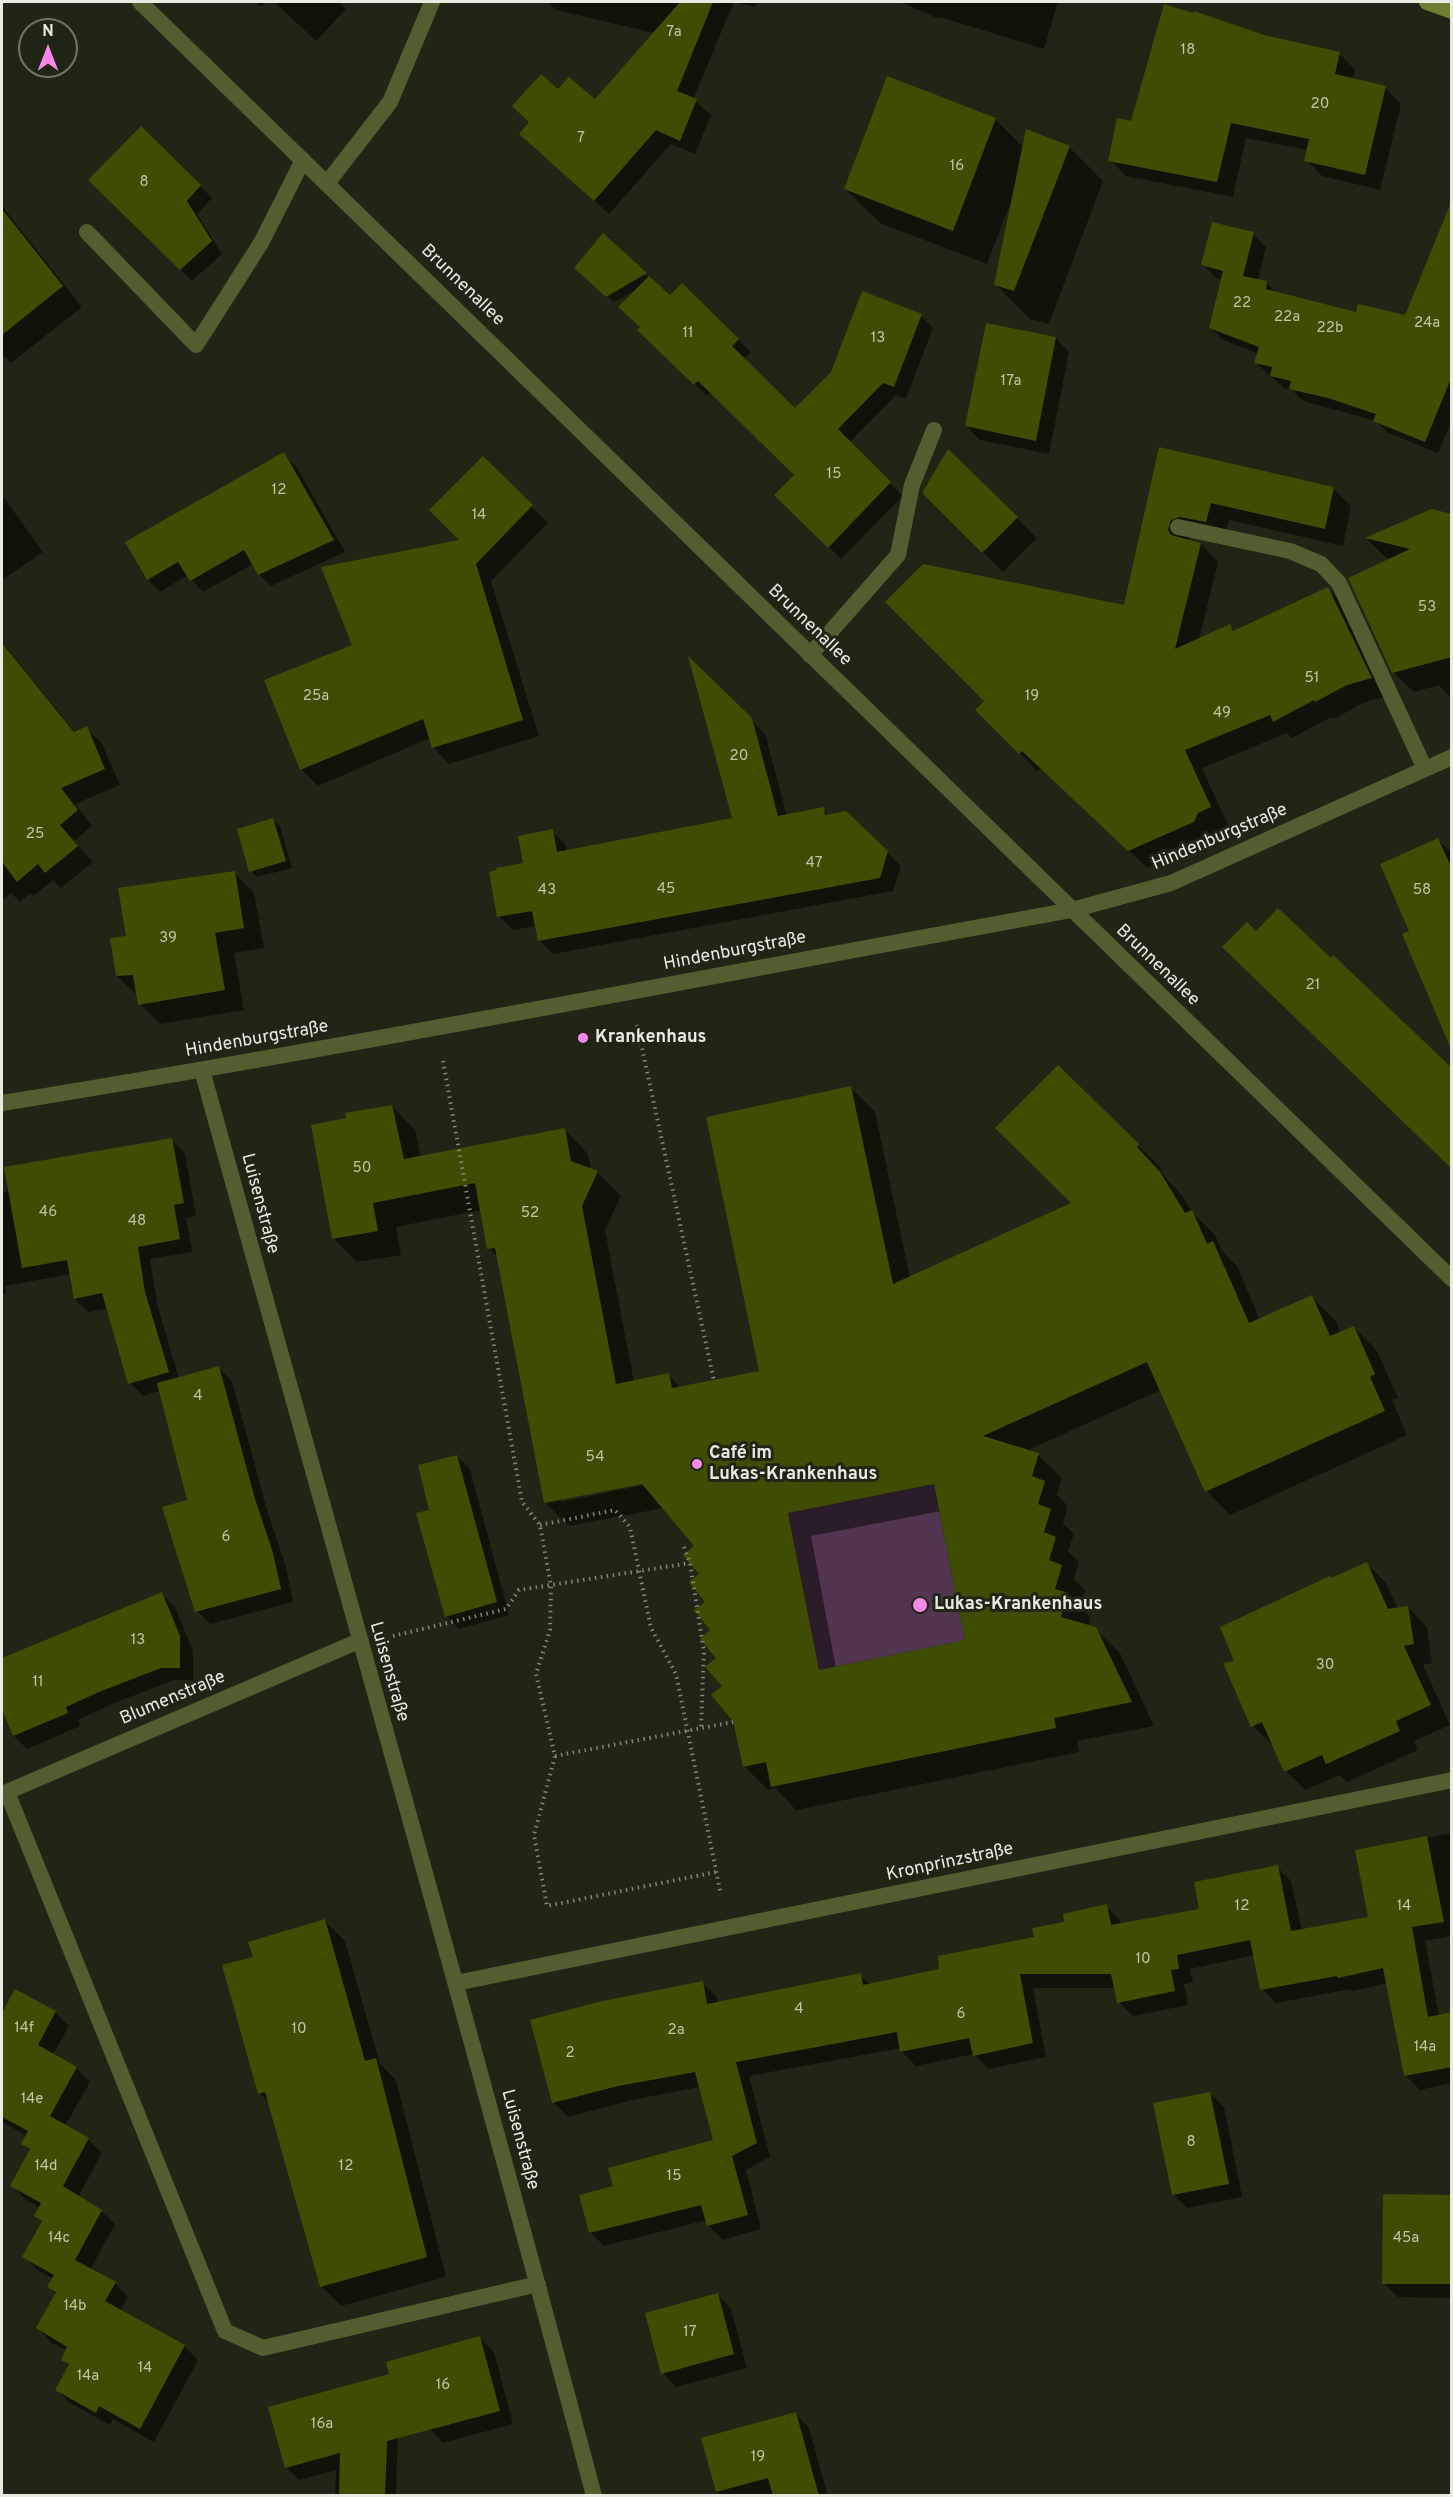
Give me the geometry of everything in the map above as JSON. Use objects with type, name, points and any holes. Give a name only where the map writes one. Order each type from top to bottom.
[{"type":"main road","points":[[1427,2],[1452,11]]},
{"type":"street","name":"Brunnenallee","points":[[140,2],[328,182],[810,655],[1452,1279]]},
{"type":"street","points":[[328,182],[390,102],[432,2]]},
{"type":"street","points":[[87,232],[196,345],[261,243],[303,160]]},
{"type":"street","points":[[810,655],[898,555],[912,485],[934,430]]},
{"type":"street","points":[[1178,527],[1290,551],[1321,564],[1339,583],[1425,769]]},
{"type":"street","name":"Hindenburgstraße","points":[[2,1103],[437,1028],[1072,910],[1171,883],[1452,757]]},
{"type":"street","name":"Luisenstraße","points":[[202,1070],[359,1642],[456,1983],[594,2496]]},
{"type":"street","name":"Blumenstraße","points":[[4,1793],[359,1642]]},
{"type":"street","name":"Kronprinzstraße","points":[[456,1983],[1452,1780]]},
{"type":"street","points":[[4,1793],[225,2331],[263,2348],[538,2284]]},
{"type":"path","points":[[630,992],[714,1381]]},
{"type":"path","points":[[437,1028],[522,1502],[540,1525],[551,1586],[550,1630],[536,1674],[555,1756],[534,1835],[548,1906],[716,1872]]},
{"type":"path","points":[[540,1525],[615,1510],[630,1527],[651,1628],[676,1674],[727,1928]]},
{"type":"path","points":[[684,1546],[690,1563],[704,1652],[701,1728]]},
{"type":"path","points":[[359,1642],[506,1609],[519,1590],[690,1563]]},
{"type":"path","points":[[555,1756],[733,1722]]},
{"type":"shaded area","points":[[934,1484],[965,1640],[819,1670],[788,1513]]},
{"type":"building","points":[[680,2],[713,2],[677,91],[697,99],[680,141],[656,130],[594,201],[519,134],[529,122],[512,106],[541,74],[558,89],[569,77],[595,99]]},
{"type":"building","points":[[1164,4],[1193,13],[1194,11],[1264,35],[1340,52],[1335,74],[1386,86],[1365,175],[1304,161],[1309,139],[1231,123],[1217,182],[1108,161],[1117,118],[1131,121]]},
{"type":"building","points":[[887,76],[996,118],[953,231],[844,189]]},
{"type":"building","points":[[141,126],[201,185],[187,201],[212,241],[180,270],[88,180]]},
{"type":"building","points":[[1026,129],[1070,146],[1014,291],[994,285]]},
{"type":"building","points":[[1450,205],[1452,376],[1425,442],[1373,421],[1376,414],[1328,398],[1289,389],[1291,381],[1270,376],[1272,367],[1254,363],[1259,347],[1209,328],[1223,271],[1227,272],[1201,265],[1212,222],[1254,232],[1243,276],[1267,281],[1266,289],[1356,312],[1358,304],[1405,315]]},
{"type":"building","points":[[2,209],[63,286],[2,335]]},
{"type":"building","points":[[603,233],[647,273],[606,297],[574,268]]},
{"type":"building","points":[[649,276],[670,295],[682,283],[739,339],[732,346],[795,408],[831,372],[862,291],[922,314],[894,387],[883,383],[838,429],[891,482],[828,548],[774,495],[794,475],[698,381],[694,385],[637,330],[640,327],[618,307]]},
{"type":"building","points":[[986,323],[1056,337],[1036,441],[965,426]]},
{"type":"building","points":[[1159,447],[1334,487],[1325,529],[1211,503],[1206,522],[1180,517],[1171,520],[1168,530],[1171,535],[1201,543],[1175,649],[1230,624],[1233,631],[1328,587],[1372,678],[1347,685],[1273,722],[1270,715],[1185,750],[1211,807],[1198,813],[1194,822],[1128,851],[1022,751],[1019,754],[975,710],[984,701],[885,602],[923,564],[1124,605]]},
{"type":"building","points":[[948,449],[1018,517],[982,553],[922,493]]},
{"type":"building","points":[[284,452],[334,540],[258,575],[244,550],[190,581],[178,562],[147,580],[125,542]]},
{"type":"building","points":[[483,456],[533,505],[476,564],[523,720],[432,748],[423,719],[300,770],[264,680],[352,645],[321,567],[459,540],[429,510]]},
{"type":"building","points":[[1431,509],[1452,514],[1452,657],[1392,673],[1348,578],[1410,549],[1365,538]]},
{"type":"building","points":[[2,643],[74,732],[87,726],[105,769],[61,788],[78,810],[60,825],[78,846],[45,873],[38,864],[17,882],[2,862]]},
{"type":"building","points":[[688,656],[752,718],[778,816],[824,807],[825,815],[846,811],[888,851],[880,878],[538,941],[532,911],[497,917],[489,872],[497,870],[496,868],[523,863],[518,836],[553,829],[557,852],[732,818]]},
{"type":"building","points":[[273,818],[286,861],[249,872],[237,829]]},
{"type":"building","points":[[1438,838],[1452,869],[1451,1049],[1402,934],[1409,931],[1380,864]]},
{"type":"building","points":[[235,871],[244,928],[215,933],[225,990],[138,1005],[133,975],[116,976],[110,938],[126,936],[118,888]]},
{"type":"building","points":[[1278,908],[1331,958],[1333,955],[1452,1068],[1452,1169],[1222,947],[1247,922],[1256,931]]},
{"type":"building","points":[[1058,1065],[1139,1144],[1137,1147],[1160,1172],[1185,1213],[1192,1210],[1207,1244],[1213,1241],[1249,1323],[1312,1295],[1330,1336],[1354,1326],[1375,1374],[1370,1377],[1385,1411],[1205,1492],[1147,1362],[983,1436],[1039,1453],[1032,1476],[1045,1481],[1038,1504],[1051,1509],[1044,1532],[1056,1537],[1049,1560],[1062,1565],[1055,1589],[1068,1593],[1061,1617],[1096,1627],[1132,1702],[1054,1718],[1056,1728],[771,1787],[766,1762],[743,1767],[733,1721],[711,1695],[722,1686],[705,1667],[716,1658],[700,1639],[710,1630],[694,1610],[705,1602],[689,1582],[699,1574],[683,1555],[694,1546],[642,1484],[544,1503],[495,1248],[487,1249],[475,1183],[373,1203],[378,1231],[332,1239],[311,1125],[346,1118],[345,1113],[392,1105],[404,1159],[565,1128],[571,1161],[598,1171],[582,1206],[616,1384],[669,1373],[672,1388],[759,1371],[706,1117],[851,1086],[893,1284],[1071,1203],[995,1128]],"holes":[[[934,1484],[965,1640],[819,1670],[788,1513]]]},
{"type":"building","points":[[172,1138],[184,1203],[174,1205],[180,1239],[138,1247],[145,1292],[169,1372],[128,1384],[102,1293],[74,1299],[67,1260],[22,1268],[4,1167]]},
{"type":"building","points":[[219,1366],[255,1499],[273,1553],[281,1589],[195,1612],[162,1507],[187,1500],[157,1383]]},
{"type":"building","points":[[457,1455],[497,1602],[445,1617],[416,1513],[429,1510],[418,1465]]},
{"type":"building","points":[[1367,1562],[1388,1609],[1408,1606],[1414,1644],[1404,1646],[1431,1705],[1396,1721],[1400,1731],[1326,1764],[1322,1755],[1284,1772],[1262,1722],[1251,1727],[1223,1663],[1234,1661],[1220,1627],[1330,1576],[1331,1578]]},
{"type":"building","points":[[162,1592],[180,1636],[180,1668],[161,1668],[99,1692],[66,1707],[68,1713],[13,1736],[2,1710],[2,1658]]},
{"type":"building","points":[[1427,1836],[1444,1922],[1412,1927],[1428,2017],[1452,2012],[1452,2067],[1404,2076],[1383,1968],[1338,1978],[1337,1976],[1260,1990],[1250,1940],[1177,1955],[1179,1969],[1171,1970],[1175,1991],[1117,2003],[1111,1974],[1020,1974],[1033,2043],[973,2056],[969,2038],[900,2052],[897,2032],[736,2062],[757,2143],[732,2156],[748,2215],[707,2226],[701,2205],[589,2233],[579,2195],[613,2186],[608,2168],[713,2140],[695,2072],[618,2086],[552,2103],[530,2020],[598,2002],[703,1981],[707,2004],[861,1973],[863,1985],[939,1969],[938,1956],[1034,1937],[1032,1928],[1064,1922],[1063,1914],[1107,1904],[1111,1925],[1199,1909],[1194,1882],[1278,1865],[1291,1931],[1368,1917],[1355,1850]]},
{"type":"building","points":[[325,1919],[365,2061],[376,2058],[427,2257],[320,2287],[265,2092],[258,2094],[222,1965],[253,1957],[248,1942]]},
{"type":"building","points":[[15,1989],[56,2011],[38,2045],[77,2067],[50,2116],[89,2138],[63,2186],[102,2210],[75,2260],[116,2282],[105,2301],[185,2345],[140,2429],[99,2406],[96,2413],[55,2390],[69,2364],[61,2360],[67,2347],[36,2328],[56,2292],[47,2287],[54,2275],[22,2257],[42,2221],[34,2216],[41,2203],[10,2186],[30,2149],[21,2144],[28,2131],[2,2117],[2,2013]]},
{"type":"building","points":[[1210,2092],[1229,2184],[1172,2195],[1153,2103]]},
{"type":"building","points":[[1383,2194],[1452,2195],[1452,2284],[1382,2284]]},
{"type":"building","points":[[718,2293],[734,2354],[661,2374],[645,2313]]},
{"type":"building","points":[[480,2336],[500,2411],[387,2441],[385,2496],[339,2496],[340,2453],[285,2468],[268,2407],[389,2374],[386,2362]]},
{"type":"building","points":[[796,2412],[819,2496],[773,2496],[768,2478],[716,2492],[701,2438]]},
{"type":"place","name":"Krankenhaus","points":[[583,1038]]},
{"type":"place","name":"Café im Lukas-Krankenhaus","points":[[697,1464]]},
{"type":"place","name":"Lukas-Krankenhaus","points":[[920,1605]]}]
